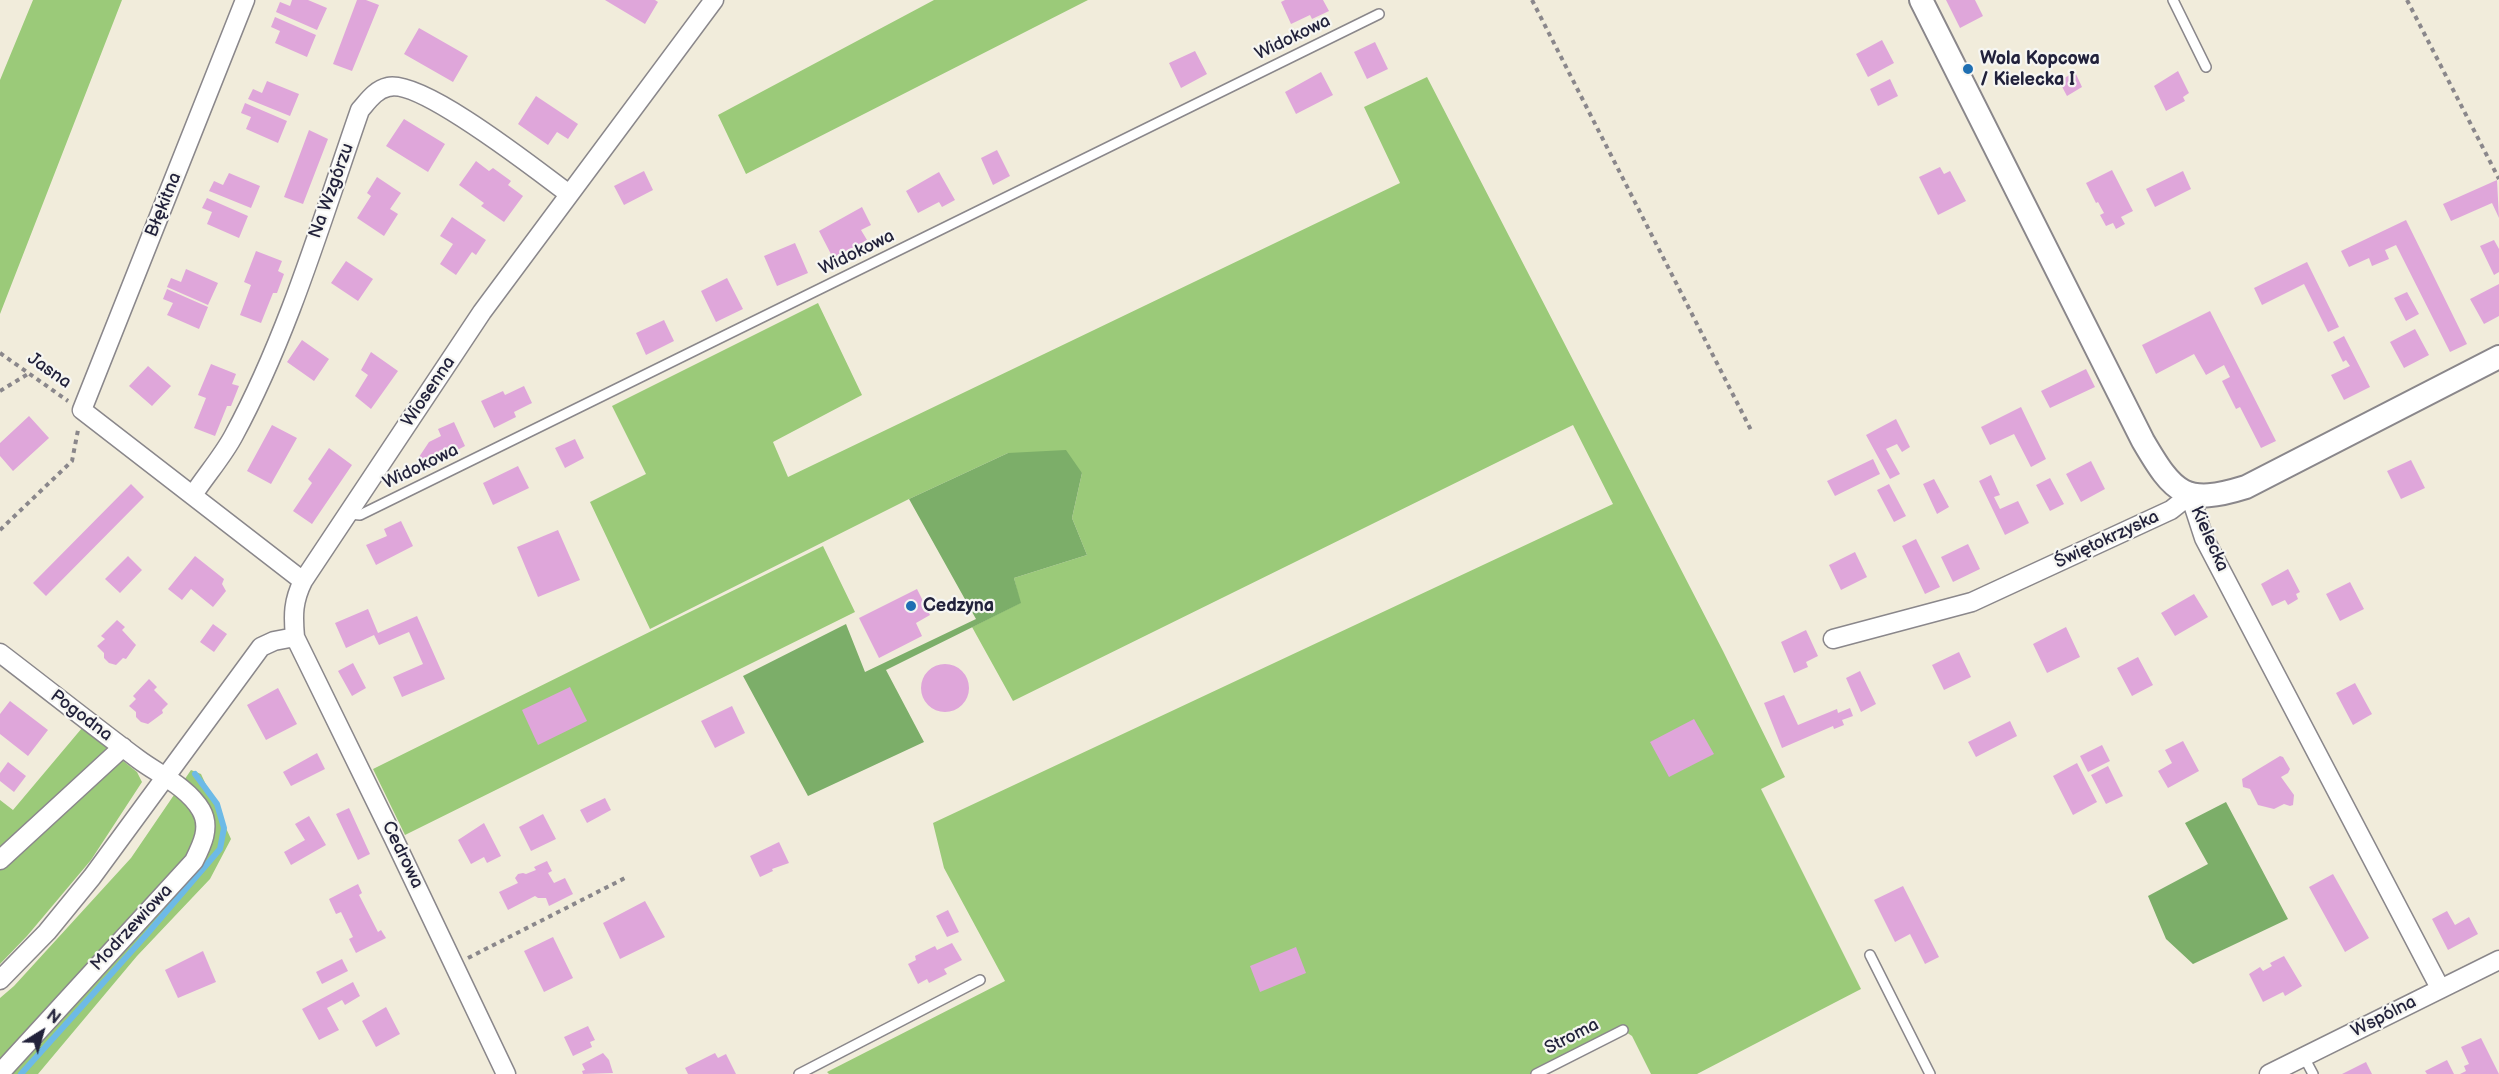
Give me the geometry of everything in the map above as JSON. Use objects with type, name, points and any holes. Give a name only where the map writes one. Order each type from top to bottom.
[{"type":"street","name":"Błękitna","points":[[82,410],[245,0]]},
{"type":"street","name":"Wiosenna","points":[[295,638],[292,611],[296,594],[303,581],[482,312],[714,0]]},
{"type":"street","name":"Kielecka","points":[[1921,0],[2143,441],[2162,471],[2190,495],[2204,538],[2440,988]]},
{"type":"street","name":"Na Wzgórzu","points":[[192,495],[233,437],[255,392],[290,308],[360,110],[374,94],[389,86],[411,90],[440,103],[570,194]]},
{"type":"street","points":[[2190,495],[2206,497],[2220,495],[2246,487],[2499,357]]},
{"type":"street","points":[[82,410],[303,581]]},
{"type":"street","name":"Świętokrzyska","points":[[1833,639],[1972,602],[2171,510],[2190,495]]},
{"type":"street","points":[[0,980],[47,932],[92,877],[261,647],[274,641],[295,638]]},
{"type":"street","name":"Cedrowa","points":[[295,638],[506,1074]]},
{"type":"street","name":"Pogodna","points":[[0,653],[164,777]]},
{"type":"street","points":[[0,860],[123,747]]},
{"type":"street","name":"Modrzewiowa","points":[[0,1073],[194,861],[204,840],[206,826],[202,810],[183,789],[164,777]]},
{"type":"street","name":"Wspólna","points":[[2269,1074],[2499,960]]},
{"type":"lane","points":[[2173,0],[2206,67]]},
{"type":"lane","name":"Widokowa","points":[[348,514],[360,515],[1379,14]]},
{"type":"lane","points":[[1870,955],[1929,1074]]},
{"type":"lane","points":[[799,1074],[980,980]]},
{"type":"lane","name":"Stroma","points":[[1536,1074],[1623,1030]]},
{"type":"lane","points":[[2304,1057],[2313,1074]]},
{"type":"path","points":[[1532,0],[1751,430]]},
{"type":"path","points":[[2407,0],[2499,179]]},
{"type":"path","name":"Jasna","points":[[0,353],[82,410]]},
{"type":"path","points":[[0,391],[28,374]]},
{"type":"path","points":[[0,530],[72,460],[82,410]]},
{"type":"path","points":[[454,966],[627,877]]},
{"type":"green space","points":[[33,0],[122,0],[0,314],[0,80]]},
{"type":"green space","points":[[934,0],[1088,0],[746,174],[718,115]]},
{"type":"green space","points":[[1427,77],[1723,651],[1785,777],[1761,789],[1861,989],[1697,1074],[1651,1074],[1632,1036],[1623,1030],[1536,1074],[829,1074],[827,1072],[1005,981],[944,868],[933,823],[1613,504],[1573,425],[1013,701],[972,627],[1020,603],[1014,578],[1087,555],[1072,518],[1082,473],[1008,453],[909,499],[650,629],[590,502],[646,474],[612,406],[818,303],[862,395],[773,442],[788,477],[1400,183],[1364,107]]},
{"type":"green space","points":[[1066,450],[1082,473],[1072,518],[1087,555],[1014,578],[1021,603],[886,670],[924,742],[808,796],[743,676],[846,624],[865,672],[976,619],[909,499],[1008,453]]},
{"type":"green space","points":[[823,546],[855,612],[405,835],[373,769]]},
{"type":"green space","points":[[82,728],[137,772],[142,782],[91,860],[27,936],[0,964],[0,800],[13,810]]},
{"type":"green space","points":[[191,770],[201,774],[231,839],[210,879],[137,956],[38,1074],[0,1074],[0,998],[14,986],[131,858]]},
{"type":"green space","points":[[2226,802],[2288,919],[2193,964],[2166,939],[2148,896],[2208,864],[2185,823]]},
{"type":"building","points":[[292,0],[308,0],[327,8],[317,30],[276,12],[280,2],[290,6]]},
{"type":"building","points":[[357,0],[366,0],[379,5],[352,71],[333,64]]},
{"type":"building","points":[[605,0],[655,0],[658,2],[645,24]]},
{"type":"building","points":[[1285,0],[1323,0],[1329,11],[1312,19],[1310,15],[1291,24],[1281,2]]},
{"type":"building","points":[[1946,0],[1975,0],[1983,16],[1960,28]]},
{"type":"building","points":[[275,17],[316,35],[307,57],[275,43],[280,31],[271,27]]},
{"type":"building","points":[[419,28],[468,56],[453,82],[404,54]]},
{"type":"building","points":[[1882,40],[1894,63],[1868,77],[1856,54]]},
{"type":"building","points":[[1375,42],[1388,69],[1367,79],[1354,52]]},
{"type":"building","points":[[1195,51],[1207,74],[1181,88],[1169,63]]},
{"type":"building","points":[[2178,71],[2189,93],[2183,97],[2185,101],[2166,111],[2154,86]]},
{"type":"building","points":[[1321,72],[1333,95],[1296,114],[1285,92]]},
{"type":"building","points":[[2075,72],[2082,87],[2067,96],[2059,81]]},
{"type":"building","points":[[1890,79],[1898,96],[1878,106],[1870,89]]},
{"type":"building","points":[[267,81],[299,94],[290,116],[248,99],[253,89],[262,93]]},
{"type":"building","points":[[536,96],[578,124],[568,139],[557,132],[548,145],[518,124]]},
{"type":"building","points":[[245,103],[287,121],[278,143],[246,129],[251,117],[241,113]]},
{"type":"building","points":[[404,119],[445,144],[428,172],[386,146]]},
{"type":"building","points":[[309,130],[328,139],[303,204],[284,197]]},
{"type":"building","points":[[997,150],[1010,176],[993,185],[981,158]]},
{"type":"building","points":[[476,161],[489,171],[493,168],[511,181],[508,185],[523,196],[504,222],[481,206],[484,203],[459,185]]},
{"type":"building","points":[[1940,167],[1944,174],[1950,171],[1966,201],[1938,215],[1919,177]]},
{"type":"building","points":[[2112,170],[2133,211],[2121,217],[2125,224],[2116,229],[2113,223],[2106,226],[2100,215],[2104,213],[2086,183]]},
{"type":"building","points":[[644,171],[653,190],[624,205],[614,186]]},
{"type":"building","points":[[2183,171],[2191,189],[2155,207],[2146,189]]},
{"type":"building","points":[[939,172],[955,200],[942,207],[939,202],[918,213],[906,191]]},
{"type":"building","points":[[229,173],[260,186],[251,208],[209,191],[214,181],[223,185]]},
{"type":"building","points":[[377,177],[401,193],[390,209],[398,214],[384,236],[357,218],[371,196],[367,193]]},
{"type":"building","points":[[2497,180],[2499,218],[2492,203],[2451,221],[2443,204]]},
{"type":"building","points":[[207,198],[248,216],[239,238],[207,224],[212,212],[202,208]]},
{"type":"building","points":[[862,207],[871,225],[861,230],[867,240],[833,258],[819,231]]},
{"type":"building","points":[[452,217],[486,240],[476,255],[472,252],[456,275],[440,264],[453,244],[440,236]]},
{"type":"building","points":[[2406,220],[2467,344],[2450,352],[2396,245],[2385,250],[2389,259],[2372,266],[2369,258],[2349,267],[2341,251]]},
{"type":"building","points":[[2494,240],[2499,249],[2499,272],[2494,275],[2480,246]]},
{"type":"building","points":[[795,243],[808,273],[777,286],[764,256]]},
{"type":"building","points":[[256,251],[282,261],[278,271],[284,274],[277,293],[273,293],[261,323],[240,315],[251,285],[244,282]]},
{"type":"building","points":[[346,261],[373,279],[358,301],[331,283]]},
{"type":"building","points":[[2307,262],[2339,327],[2328,332],[2304,284],[2262,305],[2254,288]]},
{"type":"building","points":[[186,269],[218,283],[208,305],[167,287],[171,278],[181,282]]},
{"type":"building","points":[[727,278],[743,309],[716,322],[701,291]]},
{"type":"building","points":[[2499,284],[2499,316],[2484,324],[2470,299]]},
{"type":"building","points":[[167,289],[208,307],[199,329],[167,315],[173,303],[163,299]]},
{"type":"building","points":[[2407,292],[2419,314],[2406,321],[2394,298]]},
{"type":"building","points":[[2210,311],[2276,441],[2261,448],[2240,407],[2236,409],[2222,381],[2230,377],[2224,365],[2206,375],[2194,354],[2156,374],[2142,345]]},
{"type":"building","points":[[664,320],[674,341],[646,355],[636,333]]},
{"type":"building","points":[[2415,329],[2429,355],[2404,368],[2390,342]]},
{"type":"building","points":[[2344,336],[2370,387],[2344,400],[2331,375],[2350,366],[2346,360],[2343,362],[2333,342]]},
{"type":"building","points":[[302,340],[329,359],[314,381],[287,362]]},
{"type":"building","points":[[371,352],[398,371],[371,409],[355,396],[368,375],[361,370]]},
{"type":"building","points":[[211,364],[236,374],[232,384],[239,386],[231,406],[227,406],[215,436],[194,428],[206,398],[198,395]]},
{"type":"building","points":[[148,366],[171,386],[152,406],[129,386]]},
{"type":"building","points":[[2086,369],[2095,387],[2050,408],[2041,391]]},
{"type":"building","points":[[524,386],[532,403],[514,412],[516,417],[494,428],[481,401],[503,391],[505,395]]},
{"type":"building","points":[[2021,407],[2046,459],[2031,467],[2014,434],[1990,445],[1981,427]]},
{"type":"building","points":[[29,416],[49,438],[13,471],[0,456],[0,443]]},
{"type":"building","points":[[1896,419],[1910,447],[1902,452],[1897,444],[1886,449],[1900,474],[1890,479],[1866,435]]},
{"type":"building","points":[[454,422],[465,446],[429,465],[419,457],[429,442],[441,436],[438,429]]},
{"type":"building","points":[[272,425],[297,438],[271,484],[247,471]]},
{"type":"building","points":[[575,439],[584,458],[565,468],[555,448]]},
{"type":"building","points":[[329,448],[352,465],[312,524],[293,511],[312,483],[308,479]]},
{"type":"building","points":[[1873,459],[1880,474],[1835,496],[1827,481]]},
{"type":"building","points":[[2411,460],[2425,488],[2401,499],[2387,471]]},
{"type":"building","points":[[2091,461],[2105,489],[2081,502],[2066,474]]},
{"type":"building","points":[[518,466],[529,488],[493,505],[483,483]]},
{"type":"building","points":[[1991,475],[2000,495],[1994,497],[2000,509],[2018,501],[2029,523],[2005,535],[1979,481]]},
{"type":"building","points":[[2050,478],[2064,504],[2050,511],[2036,485]]},
{"type":"building","points":[[1934,479],[1949,507],[1937,514],[1923,484]]},
{"type":"building","points":[[131,484],[144,497],[46,596],[33,583]]},
{"type":"building","points":[[1889,484],[1906,516],[1894,522],[1877,490]]},
{"type":"building","points":[[401,521],[413,546],[376,565],[366,545],[387,536],[384,529]]},
{"type":"building","points":[[558,530],[580,580],[538,597],[517,547]]},
{"type":"building","points":[[1916,539],[1940,587],[1925,594],[1902,546]]},
{"type":"building","points":[[1968,544],[1980,569],[1953,582],[1941,557]]},
{"type":"building","points":[[1855,552],[1867,577],[1841,590],[1829,565]]},
{"type":"building","points":[[128,556],[142,570],[120,593],[105,579]]},
{"type":"building","points":[[195,556],[224,579],[222,584],[226,591],[213,607],[191,589],[182,600],[168,589]]},
{"type":"building","points":[[2288,569],[2300,592],[2296,594],[2298,599],[2288,605],[2285,600],[2272,606],[2261,584]]},
{"type":"building","points":[[2350,582],[2364,609],[2340,621],[2326,594]]},
{"type":"building","points":[[917,589],[930,615],[916,623],[922,636],[879,658],[859,618]]},
{"type":"building","points":[[2194,594],[2208,617],[2175,636],[2161,613]]},
{"type":"building","points":[[368,609],[378,633],[417,616],[445,679],[402,697],[393,677],[423,664],[409,632],[379,645],[374,635],[346,648],[335,623]]},
{"type":"building","points":[[117,620],[125,627],[122,630],[136,645],[126,659],[123,658],[116,665],[104,658],[104,653],[97,646],[105,639],[101,636]]},
{"type":"building","points":[[213,624],[227,634],[214,652],[200,642]]},
{"type":"building","points":[[2066,627],[2080,657],[2047,673],[2033,644]]},
{"type":"building","points":[[1806,630],[1818,656],[1806,662],[1808,667],[1794,673],[1781,642]]},
{"type":"building","points":[[1959,652],[1971,677],[1944,690],[1932,665]]},
{"type":"building","points":[[2138,657],[2153,685],[2132,696],[2117,668]]},
{"type":"building","points":[[353,663],[366,688],[352,696],[338,671]]},
{"type":"building","points":[[940,664],[950,664],[965,674],[969,688],[968,697],[959,708],[950,712],[940,712],[925,702],[921,693],[921,683],[931,668]]},
{"type":"building","points":[[1860,671],[1876,704],[1861,712],[1846,678]]},
{"type":"building","points":[[149,679],[157,687],[154,690],[168,704],[162,710],[163,713],[148,724],[141,722],[136,717],[136,712],[129,706],[136,699],[133,696]]},
{"type":"building","points":[[2355,683],[2372,714],[2353,725],[2336,693]]},
{"type":"building","points":[[570,687],[587,721],[538,745],[522,710]]},
{"type":"building","points":[[278,688],[297,724],[266,740],[247,705]]},
{"type":"building","points":[[1784,695],[1798,725],[1837,709],[1838,713],[1850,708],[1853,716],[1842,720],[1844,725],[1834,729],[1833,726],[1782,748],[1764,703]]},
{"type":"building","points":[[10,701],[48,730],[28,756],[0,734],[0,714]]},
{"type":"building","points":[[732,706],[745,733],[715,748],[701,721]]},
{"type":"building","points":[[1694,719],[1714,754],[1669,777],[1650,742]]},
{"type":"building","points":[[2010,721],[2017,736],[1976,757],[1968,742]]},
{"type":"building","points":[[2183,741],[2199,771],[2168,788],[2158,771],[2172,763],[2165,750]]},
{"type":"building","points":[[2102,745],[2110,761],[2088,772],[2080,756]]},
{"type":"building","points":[[317,753],[325,769],[291,786],[283,772]]},
{"type":"building","points":[[2280,756],[2290,769],[2281,777],[2294,795],[2293,805],[2284,804],[2274,809],[2258,805],[2250,789],[2243,787],[2242,779]]},
{"type":"building","points":[[8,762],[26,776],[14,792],[0,781],[0,773]]},
{"type":"building","points":[[2077,763],[2097,802],[2073,815],[2053,776]]},
{"type":"building","points":[[2108,766],[2123,796],[2106,804],[2091,775]]},
{"type":"building","points":[[605,798],[611,810],[587,823],[580,810]]},
{"type":"building","points":[[349,808],[370,854],[358,860],[336,814]]},
{"type":"building","points":[[543,814],[556,839],[531,851],[519,827]]},
{"type":"building","points":[[309,816],[326,845],[291,865],[284,852],[305,840],[295,824]]},
{"type":"building","points":[[484,823],[501,856],[487,863],[484,857],[471,864],[458,840]]},
{"type":"building","points":[[779,842],[789,863],[772,869],[773,871],[760,877],[750,856]]},
{"type":"building","points":[[547,861],[552,871],[548,873],[554,883],[565,878],[573,894],[549,906],[546,898],[535,896],[508,910],[499,892],[518,883],[515,878],[518,874],[536,870],[534,867]]},
{"type":"building","points":[[2333,874],[2369,938],[2345,952],[2309,887]]},
{"type":"building","points":[[358,884],[362,893],[359,895],[378,932],[381,930],[386,938],[356,953],[349,939],[353,937],[341,912],[336,914],[329,899]]},
{"type":"building","points":[[1903,886],[1939,957],[1925,964],[1910,934],[1895,942],[1874,900]]},
{"type":"building","points":[[645,901],[665,937],[620,959],[603,923]]},
{"type":"building","points":[[948,910],[959,932],[947,937],[936,916]]},
{"type":"building","points":[[2447,911],[2455,925],[2469,917],[2478,934],[2448,950],[2432,919]]},
{"type":"building","points":[[553,937],[573,978],[544,992],[524,951]]},
{"type":"building","points":[[952,943],[962,960],[944,969],[947,974],[929,983],[927,979],[918,984],[908,964],[916,960],[915,956],[935,946],[937,950]]},
{"type":"building","points":[[1296,947],[1306,973],[1260,992],[1250,966]]},
{"type":"building","points":[[203,951],[216,982],[178,998],[165,970]]},
{"type":"building","points":[[2284,956],[2302,986],[2285,996],[2283,992],[2263,1002],[2249,974],[2260,967],[2263,971],[2272,966],[2270,963]]},
{"type":"building","points":[[342,959],[348,971],[322,984],[316,972]]},
{"type":"building","points":[[353,982],[360,996],[345,1005],[342,1000],[327,1008],[339,1030],[319,1040],[302,1009]]},
{"type":"building","points":[[386,1007],[400,1034],[376,1047],[362,1021]]},
{"type":"building","points":[[588,1026],[595,1040],[590,1042],[592,1047],[573,1056],[564,1037]]},
{"type":"building","points":[[2481,1038],[2499,1074],[2460,1074],[2466,1071],[2464,1066],[2469,1064],[2461,1047]]},
{"type":"building","points":[[603,1053],[609,1060],[613,1073],[583,1074],[582,1071],[585,1070],[582,1064]]},
{"type":"building","points":[[715,1053],[718,1058],[726,1054],[736,1074],[688,1074],[685,1068]]},
{"type":"building","points":[[2447,1060],[2454,1074],[2427,1074],[2425,1071]]},
{"type":"building","points":[[2366,1062],[2372,1074],[2342,1074]]},
{"type":"waterway","points":[[21,1074],[220,849],[224,828],[217,804],[195,774]]},
{"type":"place","name":"Wola Kopcowa / Kielecka I","points":[[1968,69]]},
{"type":"place","name":"Cedzyna","points":[[911,606]]}]
